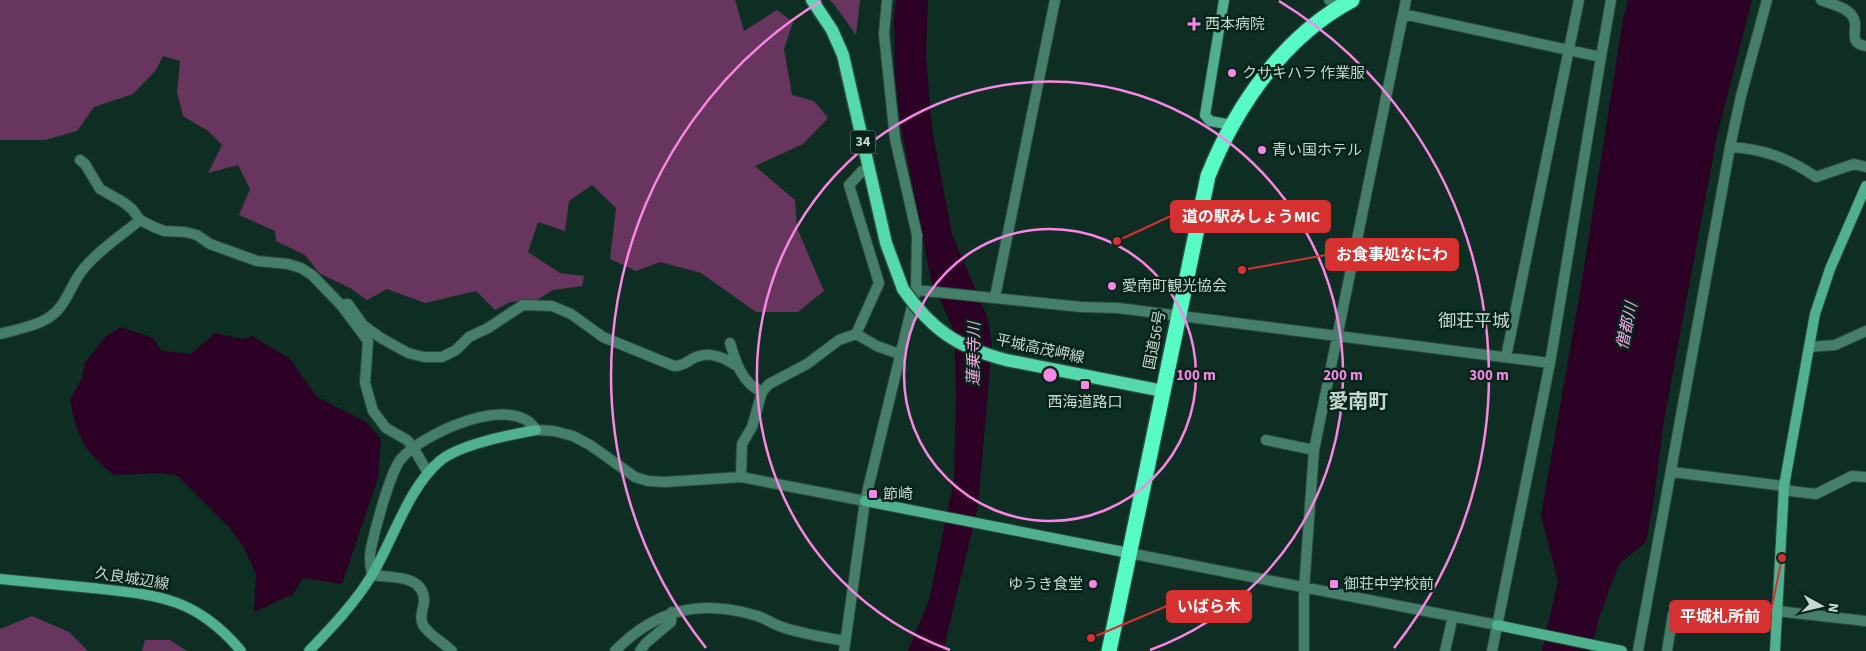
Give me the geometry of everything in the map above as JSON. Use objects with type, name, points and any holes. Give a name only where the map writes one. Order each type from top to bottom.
[{"type":"highway","name":"国道56号","points":[[1110,651],[1208,176],[1232,125],[1274,63],[1334,4],[1352,0]]},
{"type":"main road","name":"平城高茂岬線","points":[[812,0],[832,30],[843,55],[886,242],[903,289],[920,313],[938,330],[959,344],[1006,360],[1163,391]]},
{"type":"street","points":[[615,651],[648,624],[672,612],[706,608],[736,610],[756,615],[781,627],[844,646],[864,501],[916,290],[917,235],[895,140],[884,34],[887,0]]},
{"type":"street","points":[[992,296],[1055,0]]},
{"type":"street","points":[[1224,0],[1204,115],[1210,122],[1232,125]]},
{"type":"street","points":[[1304,651],[1304,589],[1314,450],[1406,0]]},
{"type":"street","points":[[1506,357],[1579,0]]},
{"type":"street","points":[[1492,651],[1500,625],[1550,363],[1611,0]]},
{"type":"street","points":[[1638,651],[1730,147],[1741,96],[1767,0]]},
{"type":"street","points":[[1821,0],[1847,10],[1853,16],[1855,21],[1853,36],[1856,41],[1866,46]]},
{"type":"street","points":[[1403,14],[1601,57]]},
{"type":"street","points":[[1730,147],[1771,152],[1794,162],[1816,176],[1854,164],[1866,167]]},
{"type":"street","points":[[80,160],[85,164],[100,189],[132,209],[140,220],[164,231],[197,235],[210,244],[257,261],[288,264],[301,268],[312,275],[341,305],[368,341],[365,383],[373,411],[386,428],[406,440],[413,447],[428,473]]},
{"type":"street","points":[[741,477],[742,444],[752,427],[762,392],[769,384],[807,364],[839,340],[856,334],[878,283],[850,185],[862,171]]},
{"type":"street","points":[[1775,651],[1784,486],[1808,347],[1815,314],[1830,269],[1866,188]]},
{"type":"street","points":[[0,334],[38,324],[52,316],[62,306],[74,282],[85,266],[140,220]]},
{"type":"street","points":[[916,290],[1178,315],[1338,338],[1550,363]]},
{"type":"street","points":[[341,305],[348,304],[363,325],[381,338],[408,353],[424,357],[442,357],[469,337],[488,328],[523,305],[552,306],[572,314],[603,337],[674,366],[682,366],[696,357],[709,354],[724,358],[737,366]]},
{"type":"street","points":[[1808,347],[1835,345],[1866,331]]},
{"type":"street","points":[[856,334],[877,346],[899,354]]},
{"type":"street","points":[[730,343],[737,366],[748,383],[762,392]]},
{"type":"street","points":[[372,575],[370,565],[371,548],[394,470],[413,447],[442,431],[482,416],[518,415],[531,421],[536,430]]},
{"type":"street","points":[[309,651],[340,618],[372,575],[428,473],[442,460],[461,450],[536,430],[554,431],[574,436],[635,477],[648,481],[665,482],[741,477],[980,522],[1304,589],[1500,625],[1622,651]]},
{"type":"street","points":[[1266,440],[1314,450]]},
{"type":"street","points":[[1672,472],[1784,486],[1790,491],[1816,494],[1852,476],[1866,477]]},
{"type":"street","points":[[372,575],[400,576],[413,581],[422,590],[424,602],[420,617],[424,626],[452,651]]},
{"type":"street","name":"久良城辺線","points":[[0,579],[165,597],[194,609],[223,629],[241,651]]},
{"type":"street","points":[[1777,610],[1866,621]]},
{"type":"street","points":[[640,651],[646,643],[671,622],[672,612]]},
{"type":"street","points":[[1667,651],[1673,614]]},
{"type":"street","points":[[1445,651],[1453,616]]},
{"type":"shaded area","points":[[0,0],[735,0],[744,31],[777,10],[793,22],[784,49],[792,95],[814,101],[828,118],[803,144],[755,166],[795,200],[797,228],[824,291],[798,312],[756,312],[701,273],[660,262],[636,271],[610,259],[616,208],[592,185],[569,201],[565,231],[538,222],[528,252],[560,273],[584,276],[582,286],[553,290],[537,300],[510,302],[495,310],[476,291],[425,303],[387,289],[367,300],[350,288],[319,273],[305,255],[276,241],[275,231],[239,215],[250,189],[238,165],[208,173],[222,145],[208,131],[183,116],[177,92],[180,61],[163,56],[156,70],[133,94],[94,107],[77,131],[45,140],[0,140]]},
{"type":"shaded area","points":[[829,0],[860,0],[856,35],[833,3]]},
{"type":"shaded area","points":[[32,616],[69,632],[88,651],[0,651],[0,629]]},
{"type":"shaded area","points":[[145,640],[170,640],[187,651],[142,651]]},
{"type":"water","name":"蓮乗寺川","points":[[896,0],[928,0],[926,56],[932,128],[952,234],[987,316],[992,344],[978,507],[943,651],[908,651],[929,600],[954,480],[956,394],[954,331],[931,280],[902,132],[895,77],[894,17]]},
{"type":"water","name":"僧都川","points":[[1628,0],[1752,0],[1717,136],[1663,426],[1654,500],[1646,542],[1619,564],[1599,618],[1591,651],[1542,651],[1558,581],[1541,516],[1583,274],[1623,19]]},
{"type":"water","points":[[121,327],[153,338],[162,351],[191,354],[215,333],[242,339],[252,336],[289,358],[317,397],[366,422],[381,439],[378,478],[342,584],[303,578],[293,594],[254,612],[256,574],[243,546],[229,527],[178,476],[162,473],[114,475],[95,458],[83,443],[79,434],[70,400],[82,378],[85,363],[104,338]]},
{"type":"tunnel","points":[[865,165],[874,151]]},
{"type":"place","name":"西本病院","points":[[1194,24]]},
{"type":"place","name":"クサキハラ 作業服","points":[[1232,73]]},
{"type":"place","name":"青い国ホテル","points":[[1262,150]]},
{"type":"place","name":"道の駅みしょうMIC","points":[[1117,241]]},
{"type":"place","name":"お食事処なにわ","points":[[1242,270]]},
{"type":"place","name":"愛南町観光協会","points":[[1112,286]]},
{"type":"place","name":"西海道路口","points":[[1085,385]]},
{"type":"place","name":"節崎","points":[[873,494]]},
{"type":"place","name":"平城札所前","points":[[1782,558]]},
{"type":"place","name":"ゆうき食堂","points":[[1093,584]]},
{"type":"place","name":"御荘中学校前","points":[[1334,584]]},
{"type":"place","name":"いばら木","points":[[1091,638]]},
{"type":"district","name":"御荘平城","points":[[1474,321]]},
{"type":"district","name":"愛南町","points":[[1358,402]]}]
